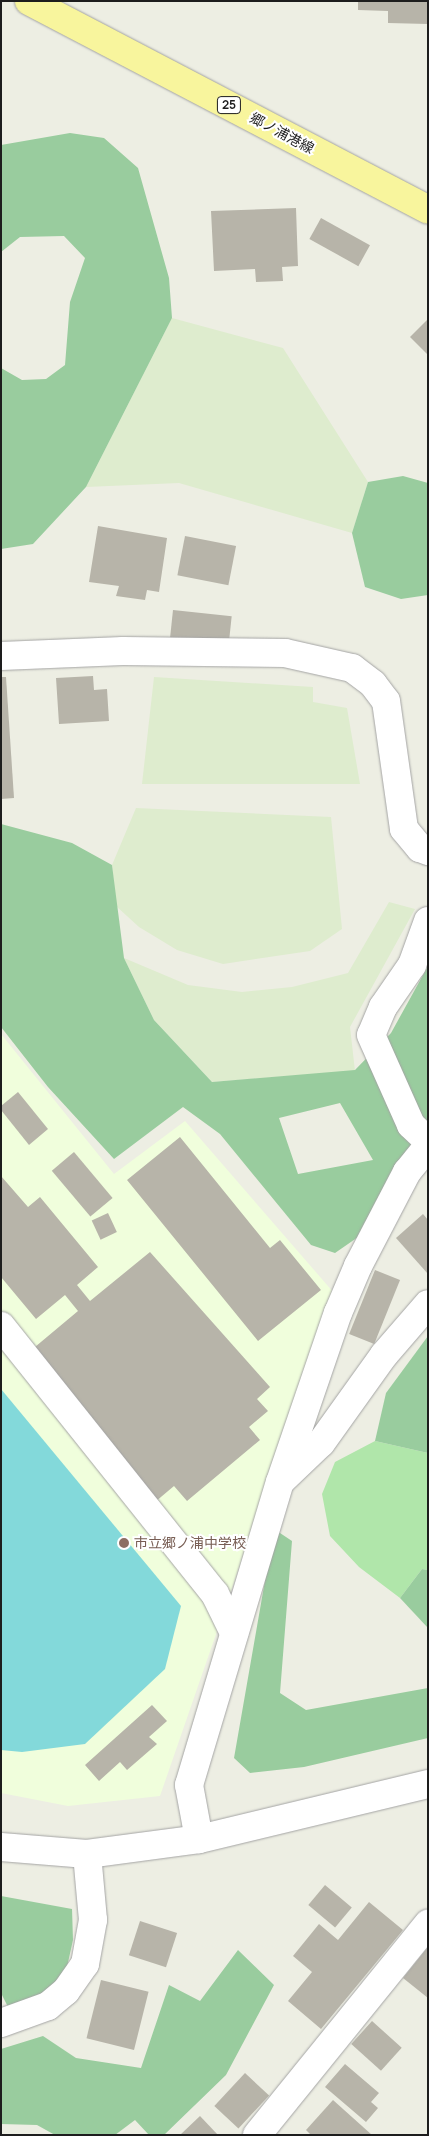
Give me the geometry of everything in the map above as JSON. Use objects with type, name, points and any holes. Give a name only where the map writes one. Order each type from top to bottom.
[{"type":"main road","name":"郷ノ浦港線","points":[[29,1],[428,210]]},
{"type":"street","points":[[1,656],[123,651],[285,653],[352,668],[373,684],[386,701],[404,829],[420,848],[428,851]]},
{"type":"street","points":[[428,921],[412,965],[383,1007],[371,1034],[411,1125],[428,1141]]},
{"type":"street","points":[[199,1839],[189,1785],[280,1482],[338,1313],[358,1266],[407,1172],[428,1146]]},
{"type":"street","points":[[280,1482],[320,1443],[384,1355],[428,1304]]},
{"type":"street","points":[[1,1326],[215,1594],[234,1633]]},
{"type":"street","points":[[1,1847],[87,1854],[199,1839],[428,1784]]},
{"type":"street","points":[[1,2023],[48,2006],[66,1991],[85,1964],[92,1920],[87,1854]]},
{"type":"street","points":[[257,2135],[428,1924]]},
{"type":"shaded area","points":[[172,318],[283,348],[368,482],[352,533],[179,483],[86,487]]},
{"type":"shaded area","points":[[154,677],[313,687],[313,702],[347,708],[360,784],[142,784]]},
{"type":"shaded area","points":[[136,808],[331,817],[342,929],[310,951],[223,964],[177,950],[139,927],[116,906],[112,865]]},
{"type":"shaded area","points":[[389,902],[415,909],[350,1027],[355,1071],[212,1082],[154,1020],[124,958],[188,985],[242,992],[292,987],[348,973]]},
{"type":"shaded area","name":"市立郷ノ浦中学校","points":[[1,1034],[114,1174],[185,1121],[334,1293],[160,1796],[68,1806],[1,1793]]},
{"type":"shaded area","points":[[1,1389],[181,1606],[165,1669],[85,1744],[22,1752],[1,1750]]},
{"type":"green space","points":[[70,133],[104,138],[138,168],[169,278],[172,318],[86,487],[33,544],[1,549],[1,368],[22,380],[46,379],[65,365],[70,302],[85,258],[64,236],[20,237],[1,252],[1,145]]},
{"type":"green space","points":[[403,476],[428,483],[428,595],[401,599],[365,587],[352,533],[368,482]]},
{"type":"green space","points":[[1,824],[72,843],[112,865],[124,958],[154,1020],[212,1082],[355,1070],[391,1033],[428,966],[428,1135],[361,1235],[335,1253],[311,1245],[220,1134],[183,1107],[114,1159],[48,1087],[1,1027]],"holes":[[[340,1103],[373,1160],[298,1174],[279,1118]]]},
{"type":"green space","points":[[428,1336],[428,1453],[375,1441],[386,1393]]},
{"type":"green space","points":[[375,1441],[428,1453],[428,1570],[422,1569],[400,1598],[359,1567],[330,1536],[322,1494],[335,1462]]},
{"type":"green space","points":[[274,1529],[292,1541],[280,1693],[306,1710],[428,1688],[428,1738],[304,1767],[250,1773],[234,1758]]},
{"type":"green space","points":[[422,1569],[428,1570],[428,1628],[400,1598]]},
{"type":"green space","points":[[1,1896],[72,1909],[73,1940],[67,1967],[53,1990],[9,2009],[1,1993]]},
{"type":"green space","points":[[238,1950],[274,1985],[226,2075],[164,2135],[149,2135],[135,2120],[115,2135],[55,2135],[37,2125],[1,2124],[1,2049],[43,2036],[76,2058],[141,2068],[169,1985],[200,2001]]},
{"type":"building","points":[[358,1],[428,1],[428,24],[388,23],[388,11],[358,10]]},
{"type":"building","points":[[296,208],[298,266],[282,267],[283,281],[256,282],[255,269],[214,271],[211,211]]},
{"type":"building","points":[[321,218],[370,245],[358,266],[309,239]]},
{"type":"building","points":[[428,319],[428,355],[410,337]]},
{"type":"building","points":[[98,526],[167,538],[159,592],[147,590],[145,600],[116,596],[119,586],[89,582]]},
{"type":"building","points":[[185,536],[236,546],[228,585],[177,575]]},
{"type":"building","points":[[173,610],[232,616],[229,644],[170,638]]},
{"type":"building","points":[[93,676],[94,690],[107,689],[109,721],[59,724],[56,678]]},
{"type":"building","points":[[1,677],[6,677],[14,798],[1,799]]},
{"type":"building","points":[[18,1092],[48,1129],[29,1145],[1,1110],[1,1106]]},
{"type":"building","points":[[180,1137],[270,1248],[280,1240],[321,1290],[258,1341],[127,1180]]},
{"type":"building","points":[[74,1152],[113,1198],[90,1217],[52,1171]]},
{"type":"building","points":[[1,1176],[28,1207],[40,1197],[98,1267],[77,1285],[90,1301],[150,1252],[270,1387],[257,1399],[268,1411],[249,1427],[260,1440],[187,1501],[174,1486],[155,1502],[29,1352],[78,1311],[65,1295],[36,1319],[1,1277]]},
{"type":"building","points":[[108,1213],[117,1232],[101,1240],[92,1221]]},
{"type":"building","points":[[423,1214],[428,1220],[428,1274],[396,1238]]},
{"type":"building","points":[[375,1270],[400,1280],[374,1344],[349,1334]]},
{"type":"building","points":[[152,1705],[167,1721],[149,1737],[157,1744],[127,1770],[120,1762],[99,1781],[85,1765]]},
{"type":"building","points":[[325,1885],[352,1907],[335,1927],[308,1905]]},
{"type":"building","points":[[369,1902],[403,1930],[321,2029],[288,2001],[312,1972],[293,1956],[319,1924],[338,1940]]},
{"type":"building","points":[[140,1921],[177,1933],[166,1967],[129,1955]]},
{"type":"building","points":[[428,1947],[428,1998],[403,1978]]},
{"type":"building","points":[[101,1980],[149,1992],[134,2050],[86,2038]]},
{"type":"building","points":[[372,2021],[402,2048],[381,2071],[351,2044]]},
{"type":"building","points":[[345,2064],[379,2093],[371,2102],[378,2108],[366,2122],[325,2087]]},
{"type":"building","points":[[245,2073],[269,2096],[238,2128],[214,2106]]},
{"type":"building","points":[[333,2100],[372,2135],[311,2135],[306,2130]]},
{"type":"building","points":[[200,2116],[218,2135],[180,2135]]},
{"type":"place","name":"市立郷ノ浦中学校","points":[[124,1543]]}]
